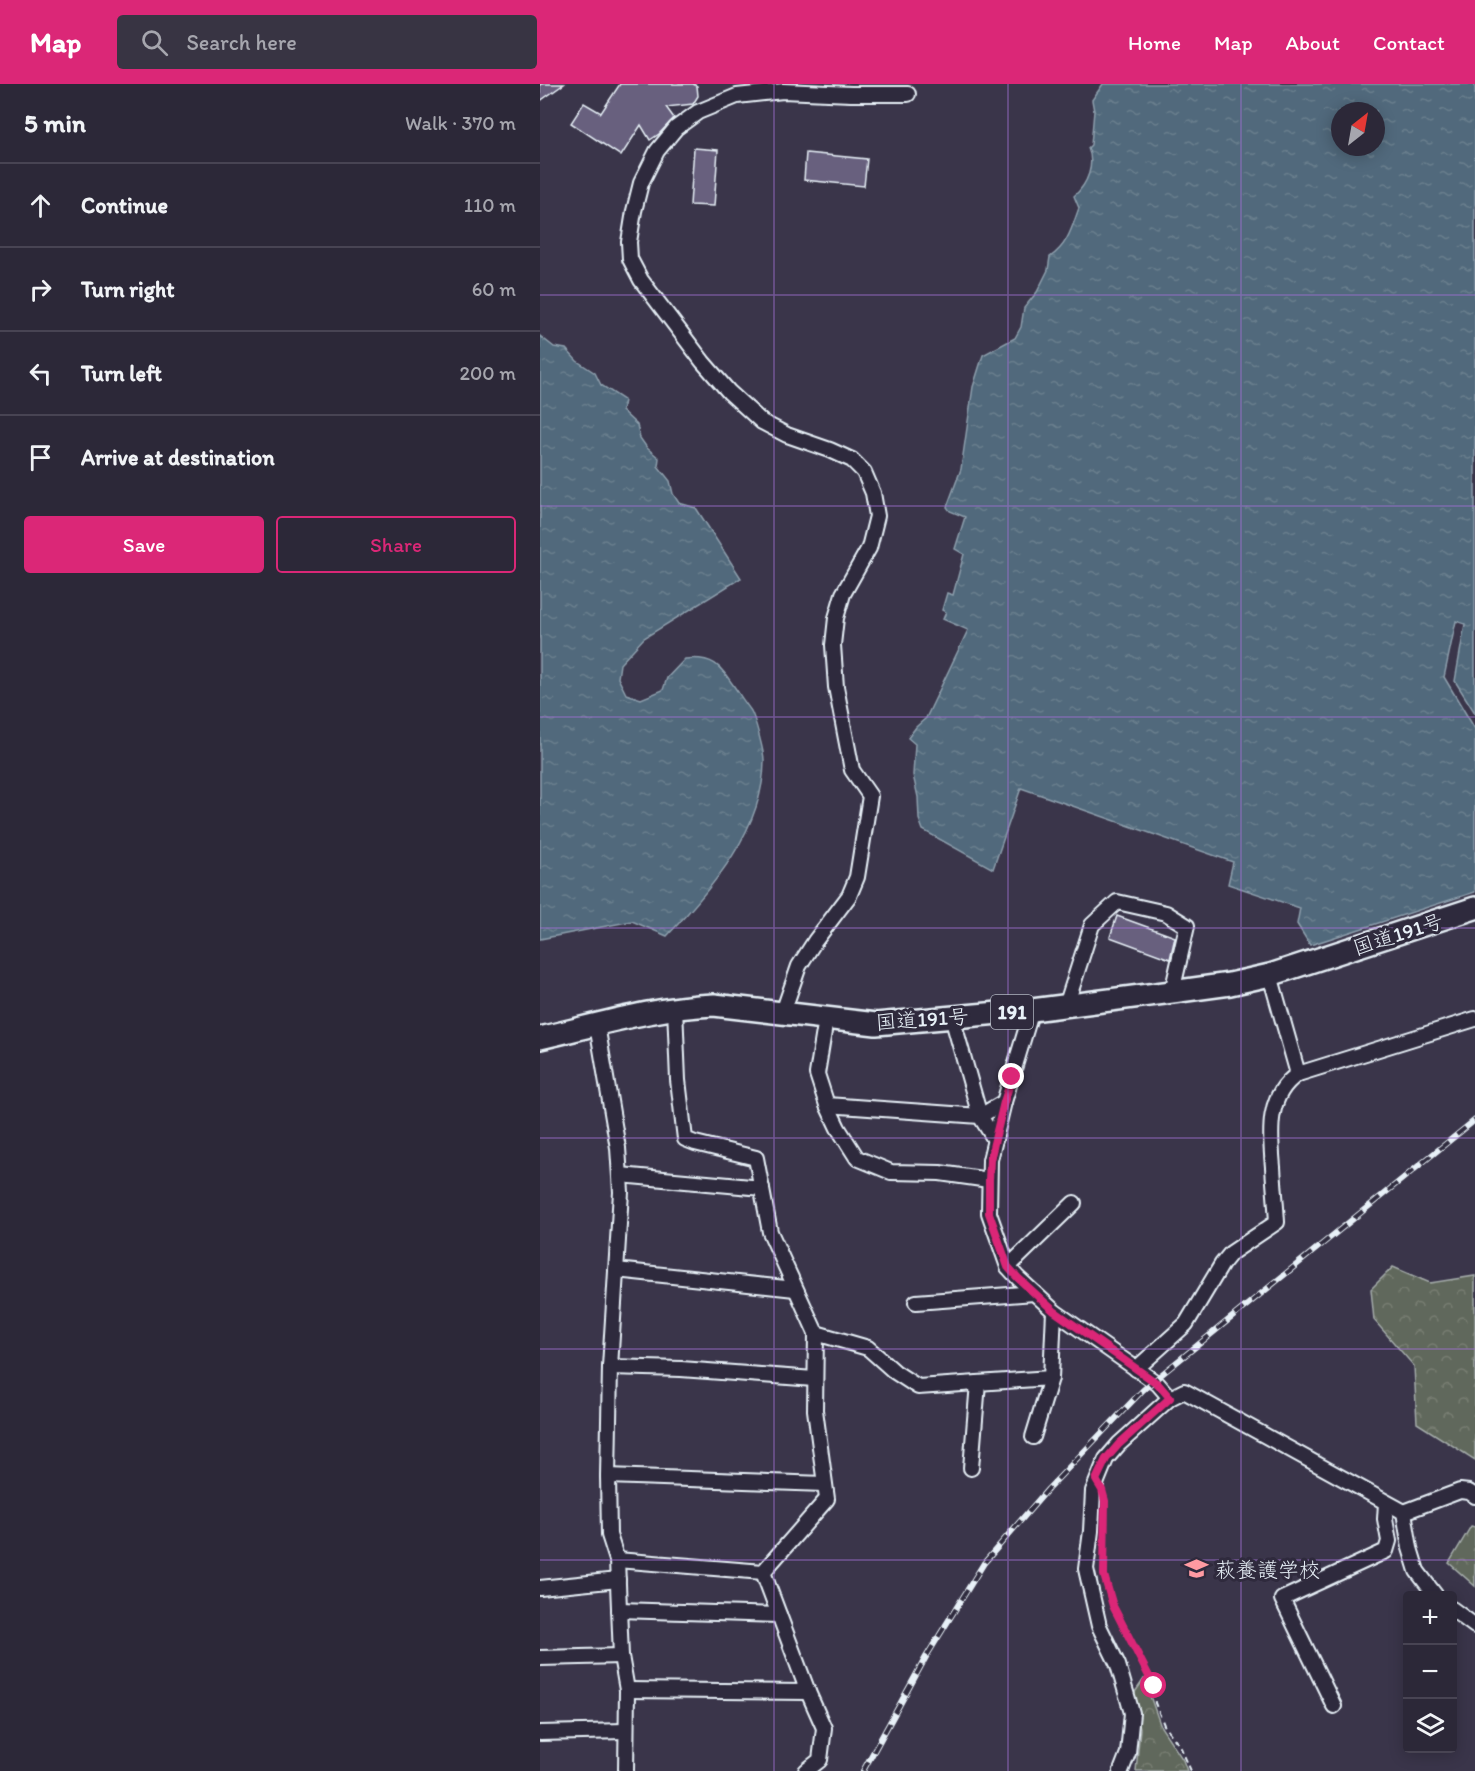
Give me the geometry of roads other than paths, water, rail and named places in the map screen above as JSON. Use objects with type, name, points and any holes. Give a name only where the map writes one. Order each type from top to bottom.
[{"type":"highway","name":"国道191号","points":[[540,1038],[675,1008],[714,1005],[876,1024],[1032,1010],[1230,984],[1270,975],[1475,908]]},
{"type":"street","points":[[783,1012],[799,966],[849,896],[857,877],[862,854],[870,796],[852,770],[836,687],[833,645],[836,618],[843,594],[869,548],[877,516],[873,493],[864,472],[852,460],[788,435],[762,422],[743,405],[703,362],[641,280],[630,259],[629,242],[641,183],[657,151],[676,128],[698,112],[737,96],[783,91],[908,94]]},
{"type":"street","points":[[1066,1006],[1092,925],[1117,902],[1166,913],[1187,926],[1172,992]]},
{"type":"street","points":[[1270,975],[1298,1074]]},
{"type":"street","points":[[675,1008],[678,1080],[686,1139],[756,1158],[770,1232],[816,1333],[815,1410],[827,1499],[763,1572]]},
{"type":"street","points":[[1032,1010],[1004,1102],[990,1160],[989,1213],[1008,1267],[1054,1311],[1158,1384],[1170,1398]]},
{"type":"street","points":[[952,1017],[980,1116],[995,1140]]},
{"type":"street","points":[[826,1019],[817,1074],[827,1105],[857,1158],[891,1172],[940,1173],[989,1180]]},
{"type":"street","points":[[1136,1369],[1186,1324],[1231,1253],[1277,1222],[1270,1137],[1273,1110],[1280,1091],[1288,1081],[1298,1074],[1475,1019]]},
{"type":"street","points":[[597,1025],[618,1148],[621,1192],[610,1367],[608,1476],[609,1535],[617,1560],[621,1656],[627,1690],[626,1771]]},
{"type":"street","points":[[827,1105],[980,1116],[1004,1102]]},
{"type":"street","points":[[620,1174],[762,1188]]},
{"type":"street","points":[[1008,1267],[1074,1203]]},
{"type":"street","points":[[616,1270],[795,1289]]},
{"type":"street","points":[[916,1302],[1034,1293]]},
{"type":"street","points":[[1033,1437],[1051,1378],[1054,1311]]},
{"type":"street","points":[[816,1333],[868,1348],[895,1372],[918,1387],[1051,1378]]},
{"type":"street","points":[[610,1367],[681,1369],[814,1379]]},
{"type":"street","points":[[971,1468],[978,1383]]},
{"type":"street","points":[[1121,1771],[1128,1753],[1132,1713],[1118,1665],[1100,1626],[1086,1569],[1093,1491],[1106,1459],[1119,1444],[1170,1398],[1184,1392],[1404,1512],[1460,1491],[1469,1492],[1475,1496]]},
{"type":"street","points":[[608,1476],[824,1484]]},
{"type":"street","points":[[1334,1706],[1282,1599],[1386,1551],[1389,1541],[1384,1519],[1386,1503]]},
{"type":"street","points":[[1404,1512],[1410,1548],[1417,1571],[1432,1591]]},
{"type":"street","points":[[617,1560],[763,1572]]},
{"type":"street","points":[[763,1572],[824,1728],[820,1761],[806,1771]]},
{"type":"street","points":[[540,1588],[618,1580]]},
{"type":"street","points":[[619,1610],[779,1615]]},
{"type":"street","points":[[1457,1613],[1475,1626]]},
{"type":"street","points":[[540,1658],[621,1656]]},
{"type":"street","points":[[627,1690],[808,1692]]},
{"type":"street","points":[[540,1733],[625,1731]]},
{"type":"water","points":[[1103,84],[1475,84],[1475,713],[1455,681],[1465,624],[1456,621],[1444,677],[1475,729],[1475,892],[1310,945],[1297,924],[1300,908],[1228,884],[1233,862],[1021,788],[993,869],[923,830],[919,819],[918,797],[913,775],[915,744],[908,738],[926,718],[968,630],[943,619],[946,612],[942,610],[947,593],[953,595],[964,554],[955,549],[965,517],[950,511],[947,507],[961,469],[973,387],[983,355],[1015,338],[1021,327],[1024,308],[1037,292],[1048,270],[1050,257],[1061,247],[1071,229],[1079,208],[1074,196],[1083,186],[1089,174],[1091,161],[1088,148],[1091,145],[1094,111],[1092,100]]},
{"type":"water","points":[[540,336],[554,347],[566,349],[577,361],[595,373],[601,385],[624,400],[622,411],[637,425],[640,438],[647,448],[659,458],[658,466],[670,481],[673,494],[679,503],[696,508],[741,578],[644,638],[620,664],[618,678],[626,694],[641,699],[663,690],[667,678],[685,659],[704,660],[717,665],[751,711],[764,756],[762,785],[745,833],[717,877],[667,936],[632,921],[540,939]]},
{"type":"railway","points":[[863,1771],[926,1657],[984,1563],[1048,1489],[1143,1390],[1475,1120]]},
{"type":"place","name":"萩養護学校","points":[[1197,1569]]}]
